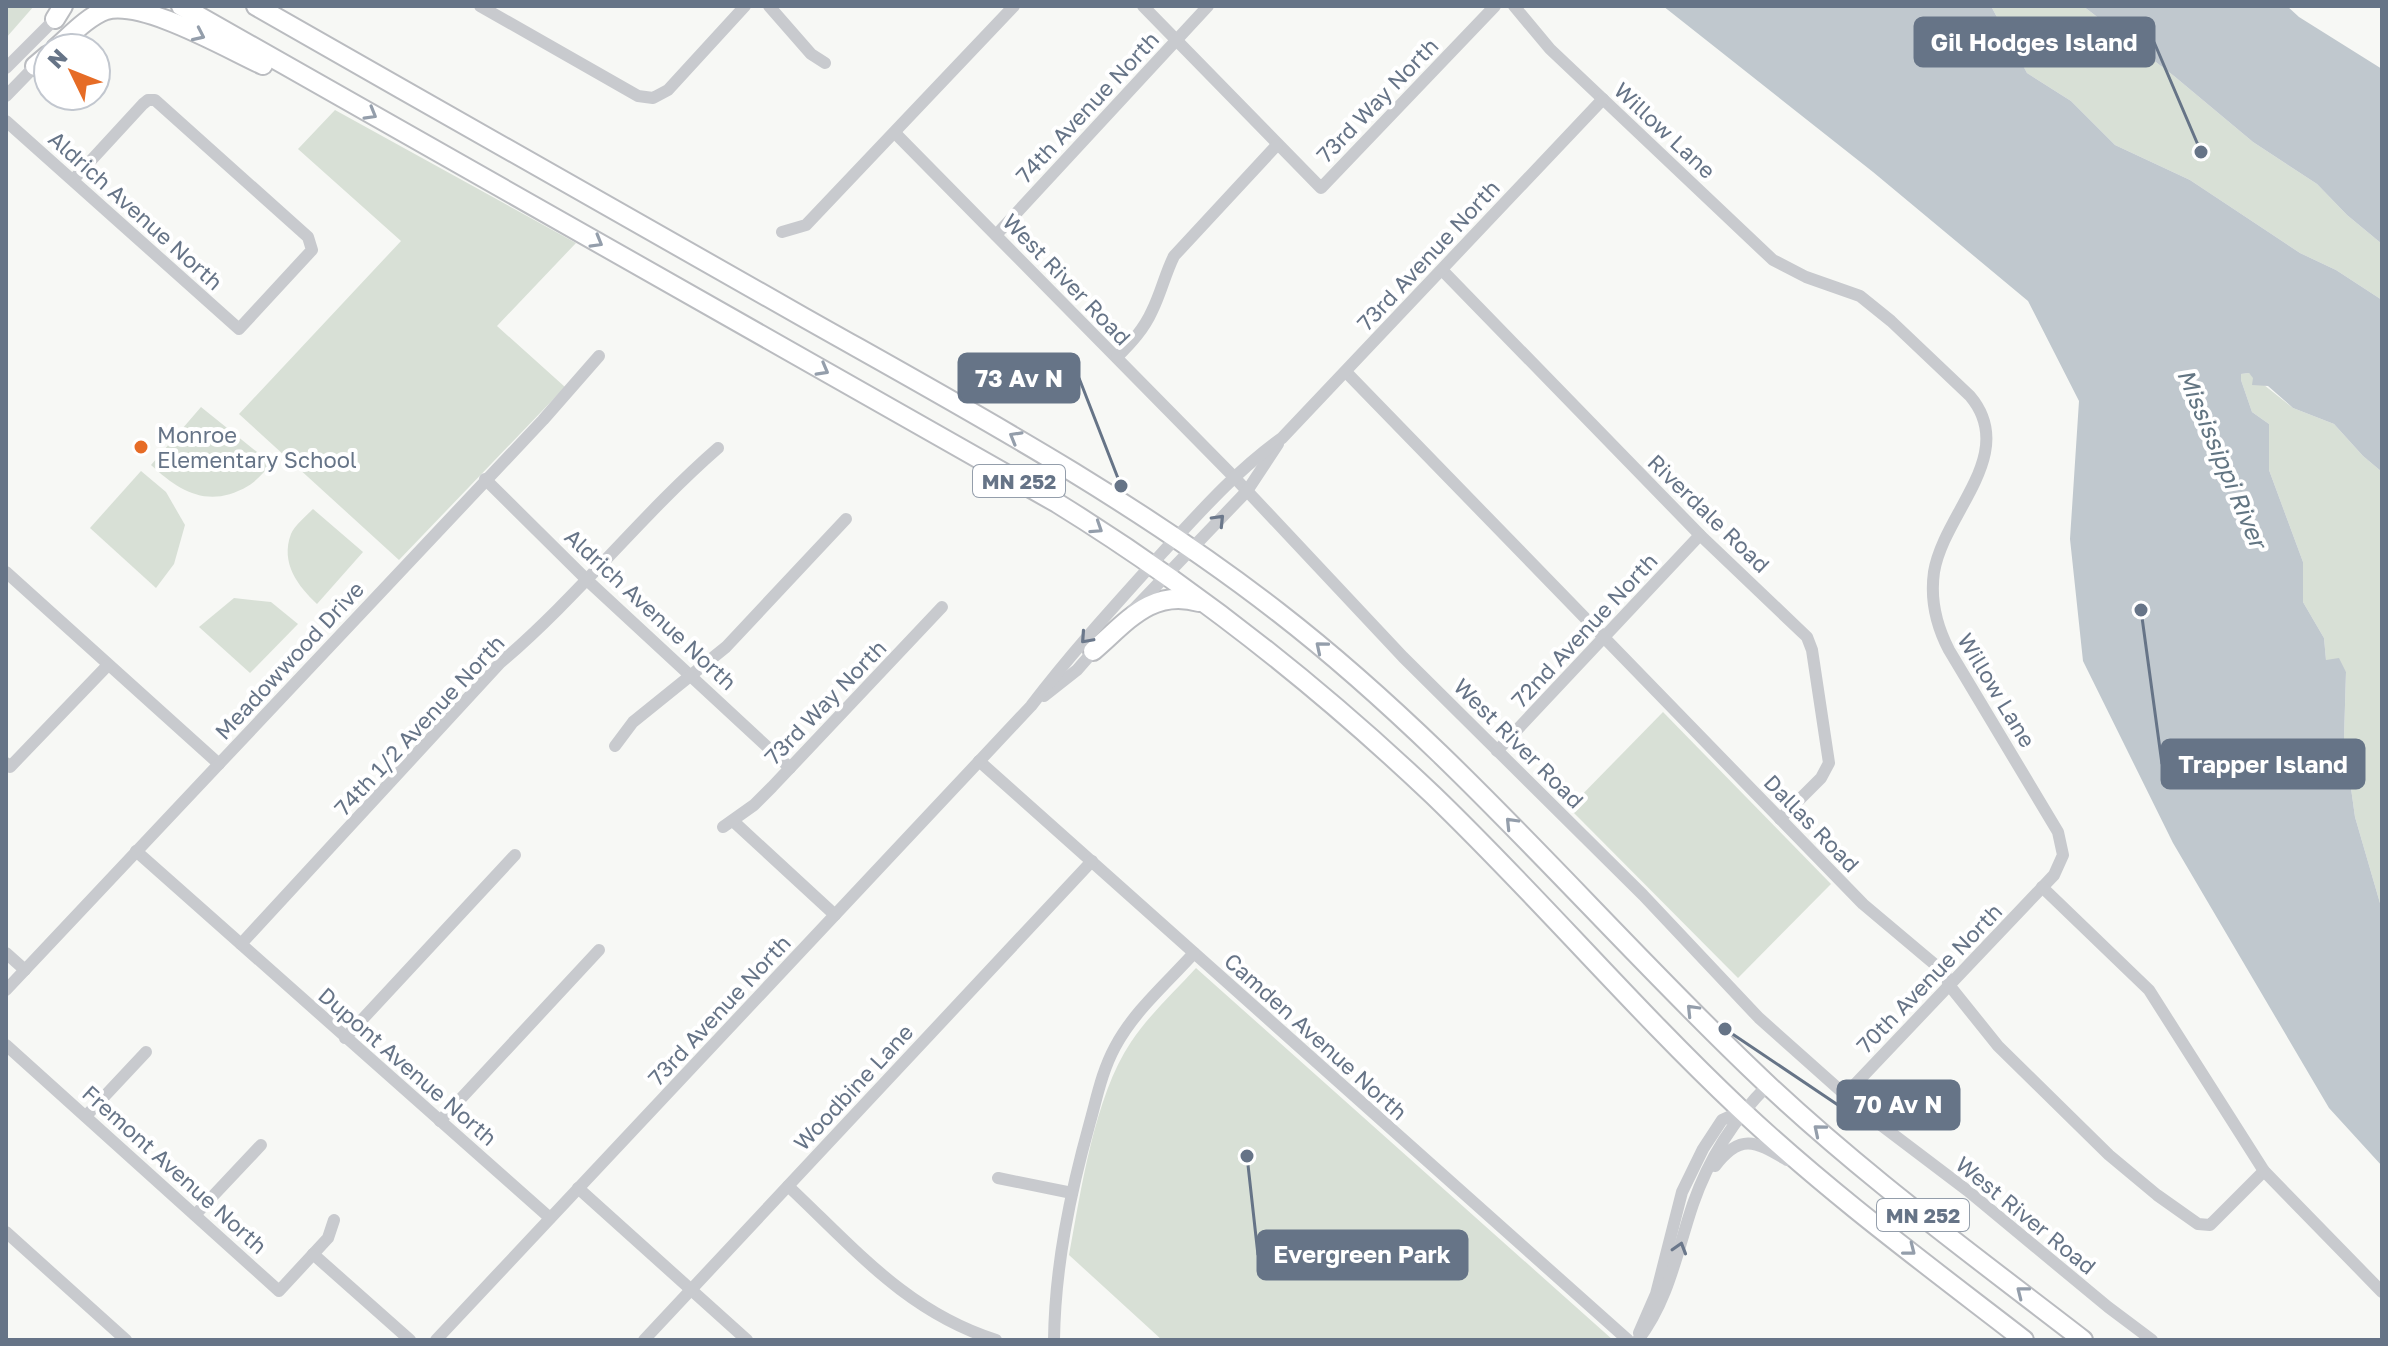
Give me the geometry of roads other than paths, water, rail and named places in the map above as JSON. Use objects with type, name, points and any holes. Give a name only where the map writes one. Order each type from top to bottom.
[{"type":"highway","points":[[74,32],[103,11],[123,6],[134,8],[166,19],[267,67],[325,87]]},
{"type":"highway","name":"MN 252","points":[[181,6],[1057,503],[1207,604],[1345,715],[1433,796],[1742,1111],[1824,1183],[2024,1340]]},
{"type":"highway","name":"MN 252","points":[[256,6],[1075,471],[1184,543],[1305,634],[1377,694],[1441,754],[1768,1085],[1880,1181],[2083,1340]]},
{"type":"highway","points":[[1093,651],[1133,617],[1159,601],[1178,597],[1207,604]]},
{"type":"street","points":[[69,32],[94,6]]},
{"type":"street","points":[[480,6],[638,96],[653,98],[668,90],[745,6]]},
{"type":"street","points":[[769,6],[811,54],[825,63]]},
{"type":"street","points":[[782,232],[806,225],[1014,6]]},
{"type":"street","points":[[1117,357],[1144,327],[1174,256],[1277,145],[1143,6]]},
{"type":"street","name":"74th Avenue North","points":[[996,235],[1208,6]]},
{"type":"street","name":"73rd Way North","points":[[1277,145],[1321,188],[1495,6]]},
{"type":"street","name":"Willow Lane","points":[[1514,6],[1539,37],[1773,260],[1806,277],[1860,296],[1899,327],[1980,407],[1989,436],[1987,451],[1939,553],[1934,572],[1935,613],[1949,650],[2058,832],[2063,855],[2054,875],[2042,887]]},
{"type":"street","points":[[6,68],[62,10]]},
{"type":"street","points":[[6,96],[32,70]]},
{"type":"street","name":"73rd Avenue North","points":[[1031,706],[1077,670],[1184,543],[1247,491],[1282,438],[1603,99]]},
{"type":"street","name":"Aldrich Avenue North","points":[[6,121],[239,329],[308,257],[312,243],[155,100],[143,104],[73,180]]},
{"type":"street","name":"West River Road","points":[[895,133],[1234,477],[1403,657],[1625,877],[1759,1018],[1844,1096],[1968,1191],[2152,1340]]},
{"type":"street","name":"Riverdale Road","points":[[1442,270],[1700,535],[1807,637],[1812,650],[1829,763],[1821,778],[1780,819]]},
{"type":"street","name":"Meadowwood Drive","points":[[6,990],[543,420],[599,356]]},
{"type":"street","name":"Dallas Road","points":[[1346,372],[1863,904],[1945,973],[1949,985],[1998,1046],[2109,1155],[2198,1224],[2210,1225],[2264,1171]]},
{"type":"street","name":"73rd Avenue North","points":[[436,1340],[1031,706],[1061,665],[1184,543],[1234,477],[1282,438]]},
{"type":"street","name":"74th 1/2 Avenue North","points":[[241,944],[500,663],[539,630],[628,536],[718,448]]},
{"type":"street","name":"Aldrich Avenue North","points":[[485,479],[587,580],[790,768]]},
{"type":"street","points":[[615,746],[633,722],[726,647],[846,519]]},
{"type":"street","name":"72nd Avenue North","points":[[1497,751],[1700,535]]},
{"type":"street","points":[[6,572],[219,764]]},
{"type":"street","name":"73rd Way North","points":[[835,915],[728,824],[754,805],[942,607]]},
{"type":"street","points":[[6,763],[10,767],[108,665]]},
{"type":"street","name":"Camden Avenue North","points":[[979,761],[1628,1340]]},
{"type":"street","name":"Dupont Avenue North","points":[[136,851],[550,1218]]},
{"type":"street","points":[[345,1038],[515,855]]},
{"type":"street","name":"Woodbine Lane","points":[[644,1340],[1092,861]]},
{"type":"street","points":[[2042,887],[2149,990],[2264,1171],[2382,1292]]},
{"type":"street","name":"70th Avenue North","points":[[1844,1096],[2042,887]]},
{"type":"street","points":[[440,1121],[599,950]]},
{"type":"street","points":[[6,953],[25,970]]},
{"type":"street","points":[[1054,1340],[1061,1251],[1072,1193],[1104,1070],[1128,1026],[1194,953]]},
{"type":"street","name":"Fremont Avenue North","points":[[6,1045],[279,1291],[328,1238],[334,1220]]},
{"type":"street","points":[[86,1116],[146,1052]]},
{"type":"street","points":[[1638,1340],[1653,1320],[1673,1272],[1708,1165],[1742,1111],[1768,1085]]},
{"type":"street","points":[[1638,1340],[1656,1294],[1682,1192],[1703,1149],[1722,1120],[1742,1111]]},
{"type":"street","points":[[1693,1204],[1724,1155],[1752,1143],[1762,1144],[1824,1183]]},
{"type":"street","points":[[195,1215],[261,1145]]},
{"type":"street","points":[[998,1178],[1072,1193]]},
{"type":"street","points":[[788,1186],[916,1302],[942,1319],[996,1340]]},
{"type":"street","points":[[578,1188],[747,1340]]},
{"type":"street","points":[[6,1232],[126,1340]]},
{"type":"street","points":[[313,1254],[410,1340]]},
{"type":"water","name":"Mississippi River","points":[[1663,6],[1991,6],[2027,73],[2071,101],[2115,145],[2190,180],[2300,253],[2336,270],[2382,300],[2382,472],[2334,424],[2293,408],[2268,386],[2252,385],[2253,378],[2249,373],[2241,374],[2241,380],[2252,412],[2269,424],[2269,470],[2303,562],[2303,602],[2324,638],[2326,660],[2339,658],[2346,672],[2344,738],[2355,817],[2382,910],[2382,1166],[2329,1108],[2173,843],[2083,661],[2070,539],[2079,401],[2028,301],[1873,172]]},
{"type":"water","points":[[2083,6],[2287,6],[2299,17],[2382,69],[2382,244],[2347,215],[2317,184],[2253,142]]},
{"type":"place","name":"Gil Hodges Island","points":[[2201,152]]},
{"type":"place","name":"Monroe Elementary School","points":[[141,447]]},
{"type":"place","name":"73 Av N","points":[[1121,486]]},
{"type":"place","name":"Trapper Island","points":[[2141,610]]},
{"type":"place","name":"70 Av N","points":[[1725,1029]]},
{"type":"place","name":"Evergreen Park","points":[[1247,1156]]}]
